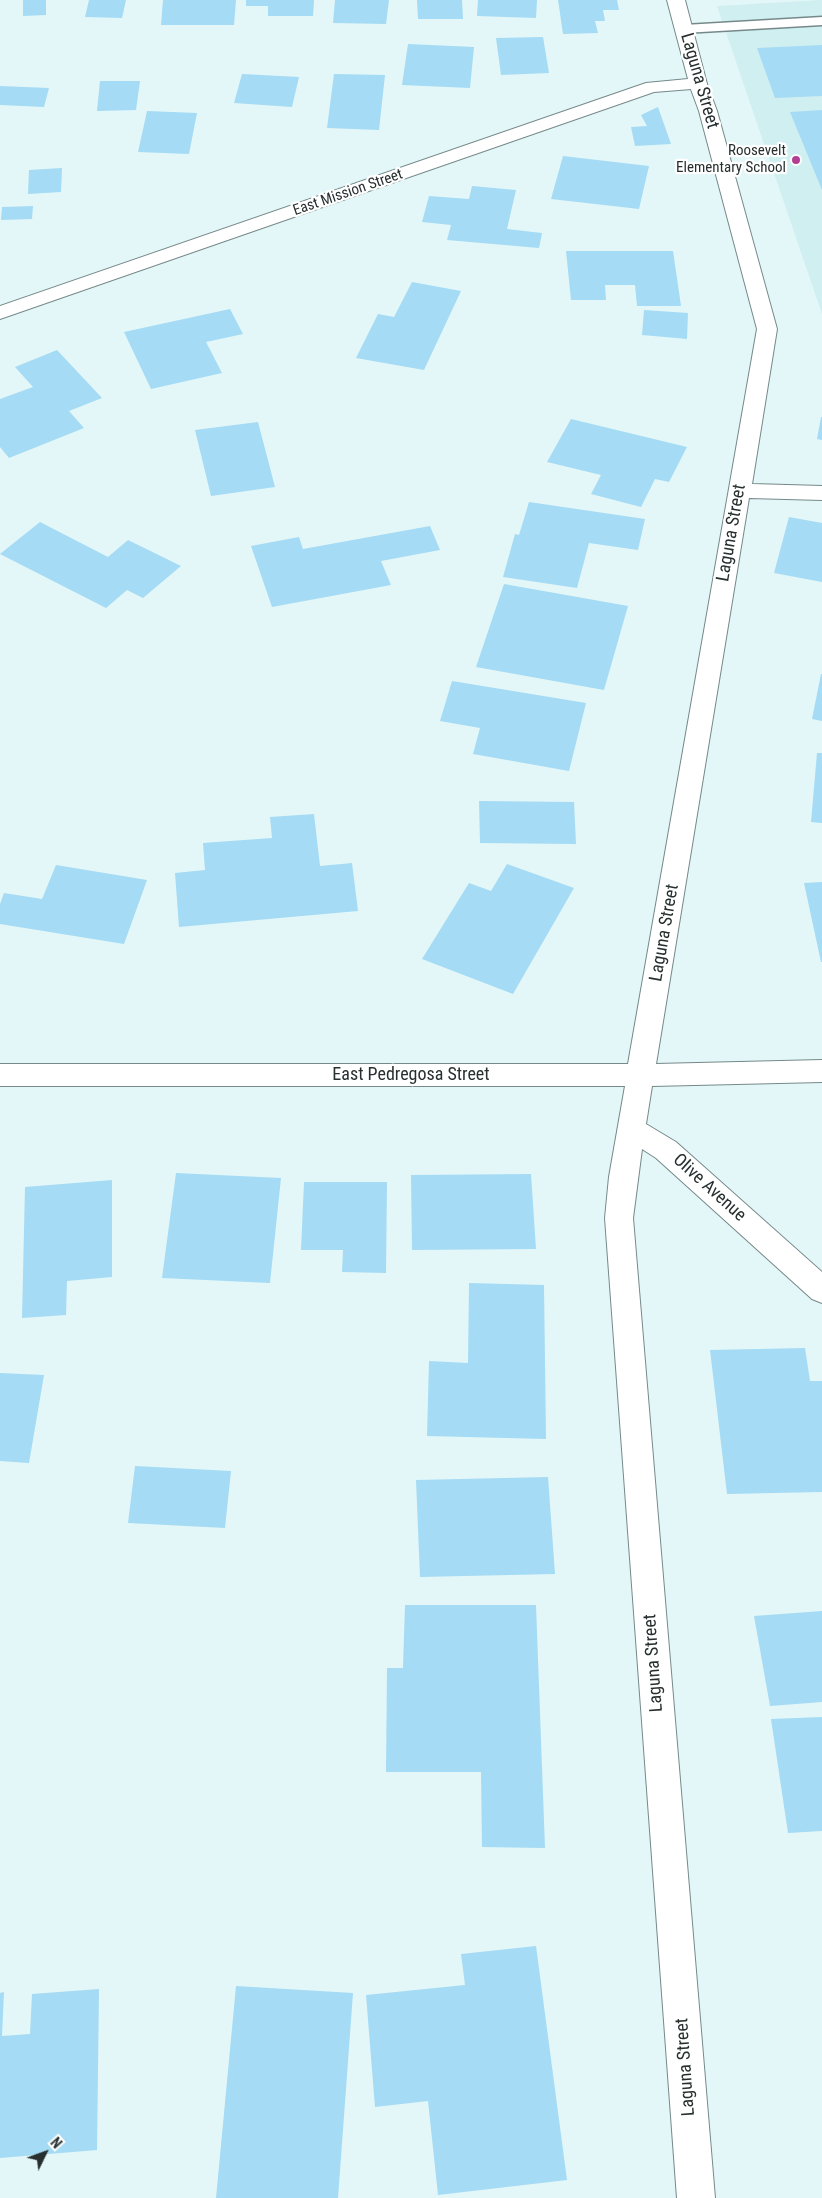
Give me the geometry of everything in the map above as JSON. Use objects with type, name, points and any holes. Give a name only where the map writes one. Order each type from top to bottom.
[{"type":"street","name":"Laguna Street","points":[[641,1075],[767,329],[676,0]]},
{"type":"street","name":"East Mission Street","points":[[0,313],[652,88],[698,84]]},
{"type":"street","points":[[739,491],[822,493]]},
{"type":"street","name":"East Pedregosa Street","points":[[0,1075],[641,1075],[822,1071]]},
{"type":"street","points":[[631,1129],[641,1075]]},
{"type":"street","name":"Laguna Street","points":[[631,1129],[623,1177],[619,1218],[696,2198]]},
{"type":"street","name":"Olive Avenue","points":[[631,1129],[666,1150],[822,1290]]},
{"type":"lane","points":[[684,29],[822,21]]},
{"type":"shaded area","name":"Roosevelt Elementary School","points":[[822,0],[822,314],[717,6]]},
{"type":"building","points":[[23,0],[46,0],[46,15],[23,16]]},
{"type":"building","points":[[89,0],[126,0],[122,18],[85,17]]},
{"type":"building","points":[[163,0],[236,0],[234,25],[161,25]]},
{"type":"building","points":[[246,0],[314,0],[313,16],[268,16],[268,6],[246,6]]},
{"type":"building","points":[[335,0],[389,0],[386,24],[333,23]]},
{"type":"building","points":[[417,0],[462,0],[463,19],[418,19]]},
{"type":"building","points":[[478,0],[537,0],[536,18],[477,16]]},
{"type":"building","points":[[558,0],[617,0],[619,10],[603,10],[605,21],[595,21],[598,33],[563,34]]},
{"type":"building","points":[[543,37],[549,73],[501,75],[496,38]]},
{"type":"building","points":[[408,44],[474,47],[470,88],[402,85]]},
{"type":"building","points":[[822,45],[822,96],[775,98],[757,48]]},
{"type":"building","points":[[242,74],[299,77],[292,107],[234,103]]},
{"type":"building","points":[[334,74],[385,75],[379,130],[327,128]]},
{"type":"building","points":[[100,81],[140,81],[136,110],[97,111]]},
{"type":"building","points":[[0,86],[49,88],[44,107],[0,105]]},
{"type":"building","points":[[658,107],[671,144],[635,146],[631,127],[647,126],[641,115]]},
{"type":"building","points":[[822,110],[822,190],[790,112]]},
{"type":"building","points":[[147,111],[197,113],[189,154],[138,152]]},
{"type":"building","points":[[563,156],[649,166],[639,209],[551,199]]},
{"type":"building","points":[[62,168],[61,192],[28,194],[29,170]]},
{"type":"building","points":[[472,186],[516,190],[507,229],[542,233],[539,248],[447,240],[451,225],[422,222],[429,196],[469,199]]},
{"type":"building","points":[[33,206],[32,219],[1,220],[2,207]]},
{"type":"building","points":[[566,251],[673,251],[681,306],[637,306],[635,285],[605,285],[606,300],[571,300]]},
{"type":"building","points":[[412,282],[461,291],[424,370],[356,358],[378,314],[394,317]]},
{"type":"building","points":[[230,309],[243,334],[206,342],[222,373],[151,389],[124,332]]},
{"type":"building","points":[[644,310],[688,313],[687,339],[642,335]]},
{"type":"building","points":[[57,350],[102,398],[69,411],[84,428],[9,458],[0,447],[0,399],[33,387],[15,367]]},
{"type":"building","points":[[822,417],[822,440],[817,439]]},
{"type":"building","points":[[571,419],[687,447],[669,482],[655,479],[641,507],[591,494],[601,475],[547,462]]},
{"type":"building","points":[[258,422],[275,487],[211,496],[195,430]]},
{"type":"building","points":[[529,502],[645,519],[638,550],[589,543],[577,588],[503,577],[515,534],[519,535]]},
{"type":"building","points":[[789,517],[822,523],[822,582],[774,573]]},
{"type":"building","points":[[40,522],[108,557],[128,540],[181,566],[143,598],[127,590],[106,608],[0,554]]},
{"type":"building","points":[[430,526],[440,550],[381,561],[391,585],[272,607],[251,546],[299,537],[303,549]]},
{"type":"building","points":[[504,584],[628,606],[604,690],[476,667]]},
{"type":"building","points":[[822,674],[822,721],[812,719]]},
{"type":"building","points":[[452,681],[586,703],[569,771],[473,754],[480,728],[440,721]]},
{"type":"building","points":[[817,753],[822,753],[822,823],[811,822]]},
{"type":"building","points":[[479,801],[574,802],[576,844],[480,843]]},
{"type":"building","points":[[314,814],[320,866],[352,863],[358,911],[179,927],[175,873],[205,870],[203,843],[272,838],[270,817]]},
{"type":"building","points":[[507,864],[574,888],[513,994],[422,959],[469,883],[491,891]]},
{"type":"building","points":[[56,865],[147,880],[124,944],[0,924],[0,904],[4,893],[42,899]]},
{"type":"building","points":[[822,882],[822,962],[821,962],[804,883]]},
{"type":"building","points":[[176,1173],[281,1178],[270,1283],[162,1278]]},
{"type":"building","points":[[531,1174],[536,1249],[412,1250],[411,1175]]},
{"type":"building","points":[[112,1180],[112,1277],[67,1281],[66,1315],[22,1318],[25,1187]]},
{"type":"building","points":[[304,1182],[387,1182],[386,1273],[342,1272],[343,1250],[301,1250]]},
{"type":"building","points":[[469,1283],[544,1285],[546,1439],[427,1436],[429,1361],[468,1363]]},
{"type":"building","points":[[805,1348],[810,1381],[822,1381],[822,1492],[727,1494],[710,1350]]},
{"type":"building","points":[[0,1373],[44,1375],[29,1463],[0,1461]]},
{"type":"building","points":[[135,1466],[231,1471],[225,1528],[128,1523]]},
{"type":"building","points":[[548,1477],[555,1574],[420,1577],[416,1480]]},
{"type":"building","points":[[405,1605],[536,1605],[545,1848],[482,1847],[481,1772],[386,1772],[387,1668],[403,1668]]},
{"type":"building","points":[[822,1611],[822,1702],[770,1706],[754,1616]]},
{"type":"building","points":[[822,1717],[822,1831],[788,1833],[771,1719]]},
{"type":"building","points":[[536,1946],[567,2180],[438,2195],[428,2101],[375,2107],[366,1995],[465,1985],[461,1954]]},
{"type":"building","points":[[236,1986],[353,1993],[338,2198],[216,2198]]},
{"type":"building","points":[[99,1989],[97,2150],[0,2158],[0,1993],[4,1992],[2,2036],[30,2034],[32,1994]]},
{"type":"place","name":"Roosevelt Elementary School","points":[[796,160]]}]
